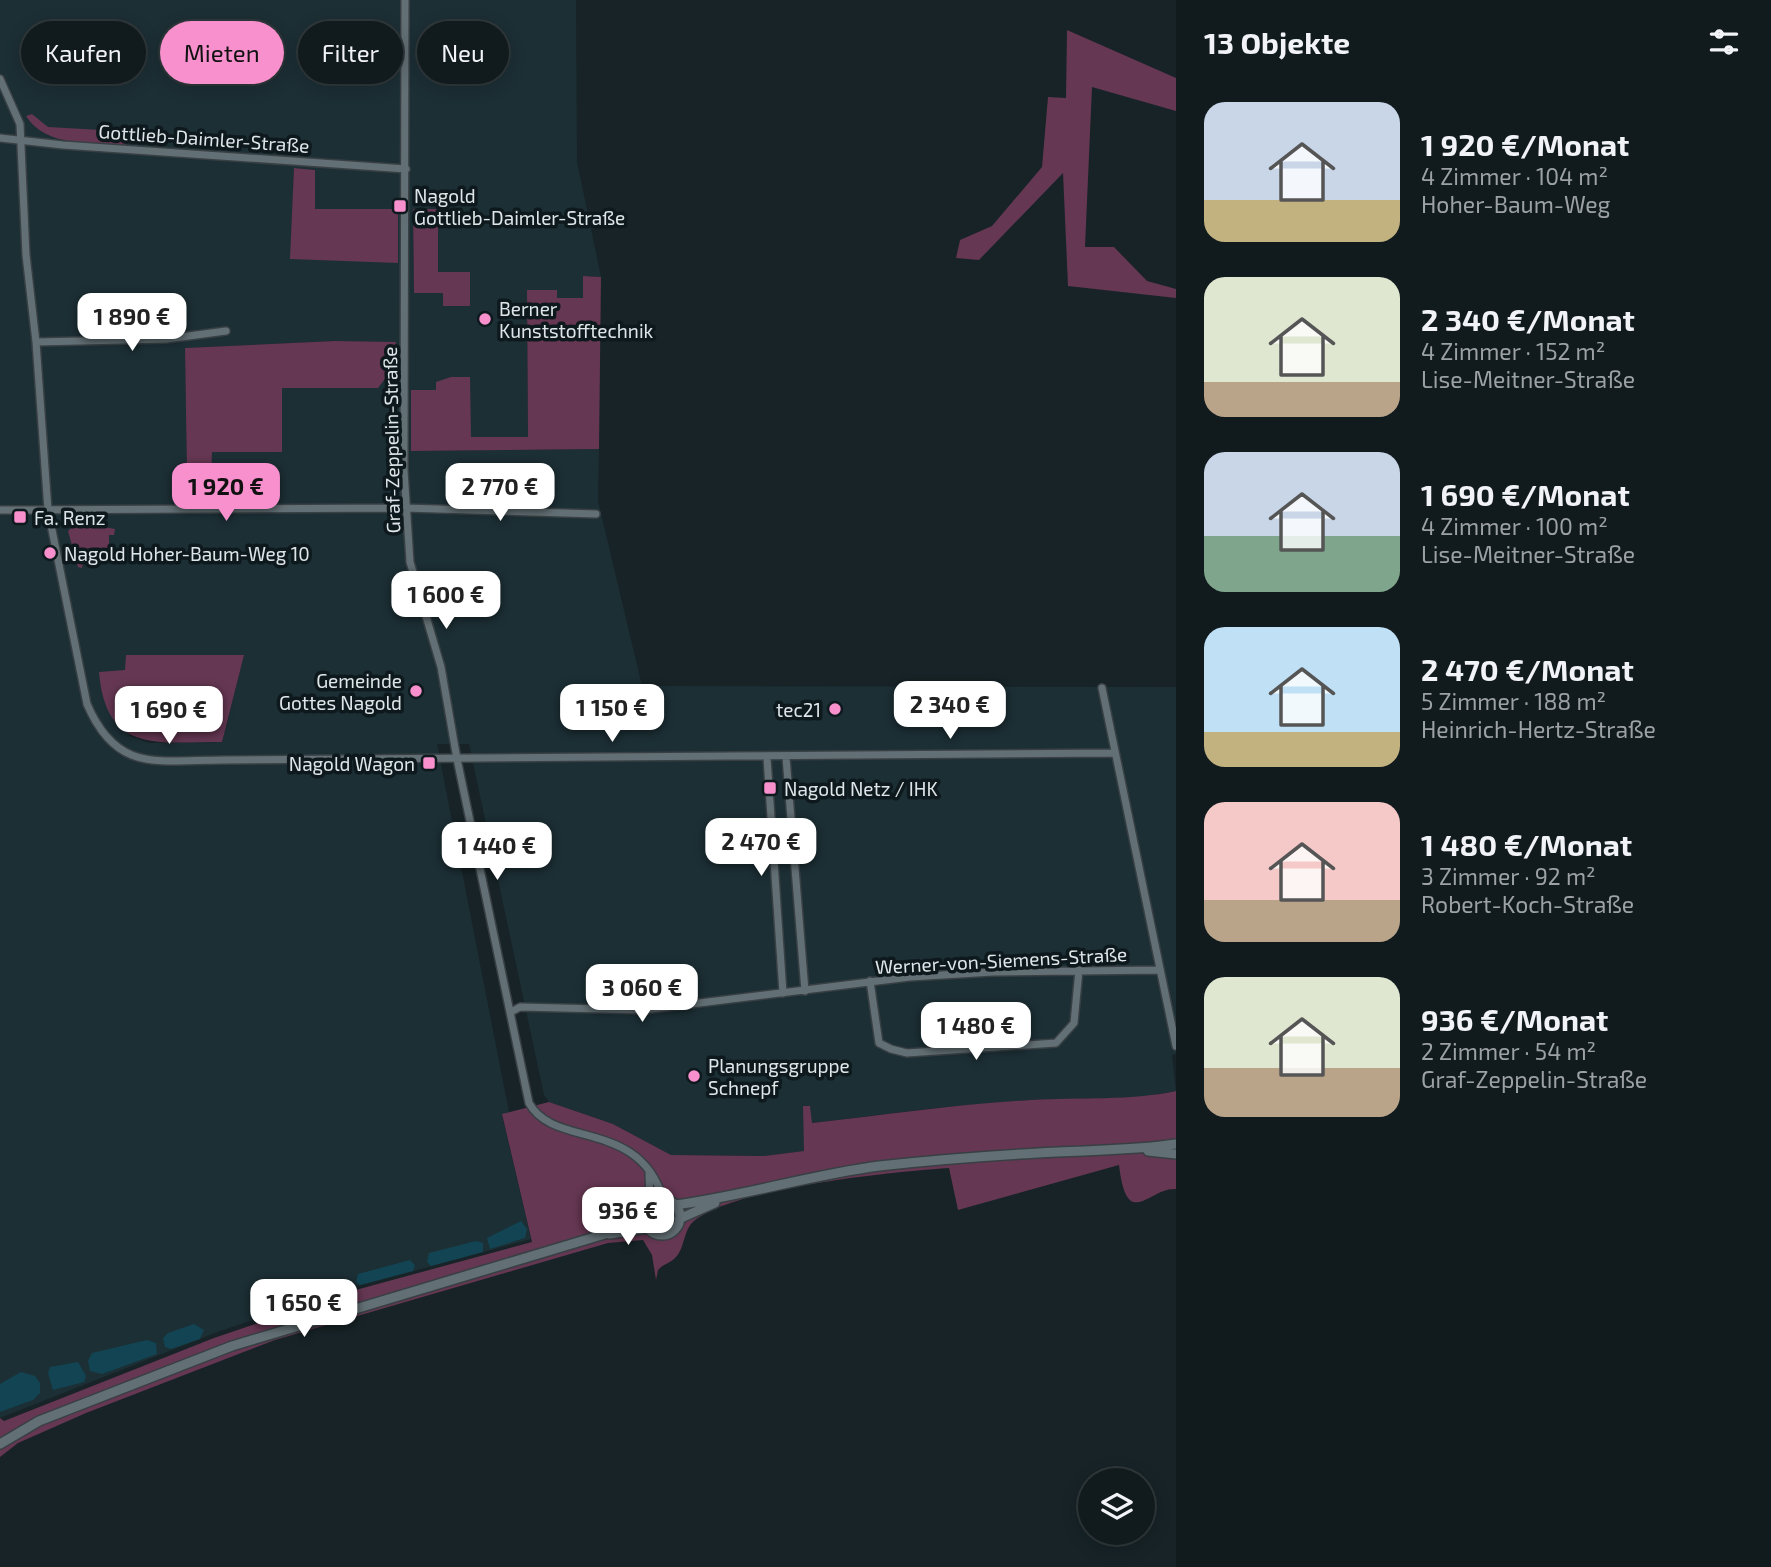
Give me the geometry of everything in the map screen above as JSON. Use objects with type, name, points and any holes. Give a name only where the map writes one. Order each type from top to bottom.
[{"type":"street","name":"Graf-Zeppelin-Straße","points":[[405,0],[405,508],[410,562],[441,667],[457,759],[533,1110],[553,1123],[625,1148],[642,1160],[659,1184],[663,1199]]},
{"type":"street","points":[[0,79],[20,124],[26,256],[36,342],[48,510],[87,704],[98,730],[116,748],[142,760],[767,758],[1115,753]]},
{"type":"street","name":"Gottlieb-Daimler-Straße","points":[[0,138],[406,169]]},
{"type":"street","points":[[36,342],[166,339],[226,331]]},
{"type":"street","points":[[0,510],[405,508],[596,514]]},
{"type":"street","points":[[1102,688],[1176,1046]]},
{"type":"street","points":[[786,757],[804,991]]},
{"type":"street","points":[[767,758],[783,993]]},
{"type":"street","points":[[870,981],[879,1043],[907,1052],[1056,1043],[1074,1023],[1079,970]]},
{"type":"street","name":"Werner-von-Siemens-Straße","points":[[511,1012],[520,1007],[643,1010],[870,981],[993,972],[1159,970]]},
{"type":"street","points":[[650,1203],[663,1199],[676,1205],[722,1199],[802,1179],[880,1166],[1038,1153],[1139,1150],[1176,1146],[1176,1155],[1139,1150]]},
{"type":"street","points":[[605,1234],[643,1216],[650,1203],[649,1171]]},
{"type":"street","points":[[680,1219],[722,1199]]},
{"type":"street","points":[[643,1216],[647,1228],[656,1234],[668,1234],[676,1228],[680,1219],[676,1205]]},
{"type":"street","points":[[0,1444],[38,1421],[232,1346],[605,1234],[647,1228]]},
{"type":"shaded area","points":[[0,0],[576,0],[577,162],[601,277],[583,276],[583,298],[557,298],[557,290],[527,290],[528,437],[470,438],[470,377],[451,377],[436,390],[411,390],[411,451],[599,449],[598,501],[642,686],[1176,687],[1176,1054],[1172,1055],[1176,1091],[1139,1097],[1030,1100],[936,1108],[811,1123],[810,1106],[804,1106],[805,1151],[764,1156],[671,1155],[613,1124],[549,1102],[544,1095],[469,744],[437,744],[509,1112],[502,1115],[531,1239],[344,1290],[220,1331],[0,1418]],"holes":[[[294,168],[315,170],[314,209],[369,209],[291,259]],[[413,209],[438,209],[438,272],[470,272],[470,306],[444,306],[443,293],[414,293]],[[335,341],[396,343],[378,388],[282,388],[211,452],[211,477],[187,477],[185,348]],[[126,655],[244,655],[222,742],[149,743],[129,736]]]},
{"type":"shaded area","points":[[1067,30],[1176,78],[1176,111],[1092,87],[1085,247],[1114,247],[1147,281],[1176,289],[1176,298],[1068,286],[1063,173],[979,260],[956,258],[960,240],[992,226],[1042,167],[1048,97],[1066,98]]},
{"type":"shaded area","points":[[32,114],[48,127],[119,131],[126,145],[85,143],[57,138],[45,134],[35,126],[26,116]]},
{"type":"shaded area","points":[[294,168],[315,170],[315,209],[398,209],[398,263],[290,259]]},
{"type":"shaded area","points":[[413,209],[438,209],[438,272],[470,272],[470,306],[443,306],[443,293],[414,293]]},
{"type":"shaded area","points":[[583,276],[601,277],[599,449],[411,451],[411,390],[436,390],[436,382],[451,377],[470,377],[471,437],[528,437],[527,290],[557,290],[557,298],[583,298]]},
{"type":"shaded area","points":[[335,341],[396,342],[391,371],[378,388],[282,388],[282,452],[212,452],[211,477],[187,477],[185,348]]},
{"type":"shaded area","points":[[88,524],[115,529],[114,535],[109,535],[109,560],[83,560],[82,568],[78,567],[68,531],[75,525]]},
{"type":"shaded area","points":[[126,655],[244,655],[222,742],[156,741],[139,738],[124,730],[112,718],[104,699],[99,672],[125,670]]},
{"type":"shaded area","points":[[1176,1091],[1176,1144],[1143,1150],[1176,1154],[1176,1189],[1166,1190],[1140,1202],[1133,1202],[1127,1197],[1119,1165],[958,1210],[949,1168],[891,1173],[778,1190],[714,1209],[694,1221],[688,1229],[681,1250],[673,1260],[658,1270],[656,1280],[652,1255],[643,1240],[608,1243],[275,1340],[86,1413],[18,1443],[0,1457],[0,1418],[4,1421],[214,1338],[352,1291],[532,1242],[502,1114],[549,1102],[613,1124],[671,1155],[764,1156],[804,1151],[803,1106],[810,1106],[812,1123],[976,1104],[1122,1097]]},
{"type":"water","points":[[521,1221],[527,1229],[525,1238],[490,1249],[487,1238]]},
{"type":"water","points":[[476,1241],[483,1243],[483,1252],[431,1266],[427,1262],[429,1253]]},
{"type":"water","points":[[410,1260],[415,1265],[413,1271],[360,1285],[356,1282],[358,1274]]},
{"type":"water","points":[[194,1324],[204,1330],[200,1339],[171,1349],[165,1347],[163,1338],[168,1333]]},
{"type":"water","points":[[147,1340],[156,1343],[157,1354],[102,1374],[90,1371],[88,1361],[92,1353]]},
{"type":"water","points":[[78,1362],[86,1376],[84,1382],[53,1390],[48,1373],[50,1367]]},
{"type":"water","points":[[21,1372],[35,1376],[40,1383],[40,1393],[33,1400],[0,1412],[0,1384]]},
{"type":"place","name":"Nagold Gottlieb-Daimler-Straße","points":[[400,206]]},
{"type":"place","name":"Berner Kunststofftechnik","points":[[485,319]]},
{"type":"place","name":"Fa. Renz","points":[[20,517]]},
{"type":"place","name":"Nagold Hoher-Baum-Weg 10","points":[[50,553]]},
{"type":"place","name":"Gemeinde Gottes Nagold","points":[[416,691]]},
{"type":"place","name":"tec21","points":[[835,709]]},
{"type":"place","name":"Nagold Wagon","points":[[429,763]]},
{"type":"place","name":"Nagold Netz / IHK","points":[[770,788]]},
{"type":"place","name":"Planungsgruppe Schnepf","points":[[694,1076]]}]
